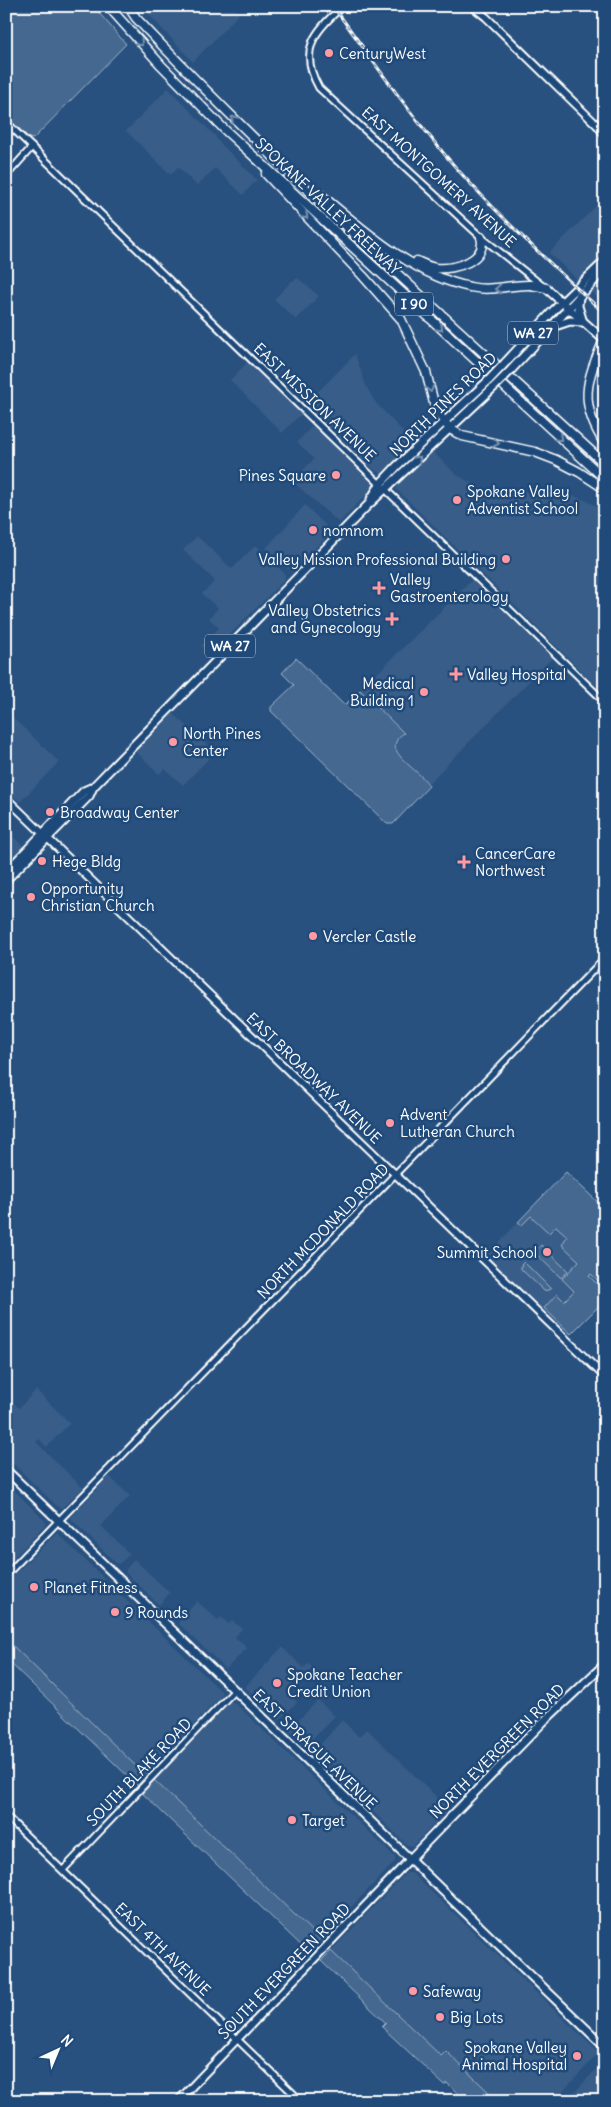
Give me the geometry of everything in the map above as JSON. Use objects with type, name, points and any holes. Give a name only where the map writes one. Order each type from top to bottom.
[{"type":"highway","name":"SPOKANE VALLEY FREEWAY","points":[[108,6],[161,65],[224,129],[605,479]]},
{"type":"highway","name":"SPOKANE VALLEY FREEWAY","points":[[128,6],[136,18],[170,55],[269,153],[605,464]]},
{"type":"highway","points":[[224,129],[363,276],[401,319],[426,372],[436,411],[447,426],[462,436],[535,452],[549,457],[580,472],[605,489]]},
{"type":"highway","points":[[269,153],[383,245],[424,270],[468,287],[494,289],[532,285],[546,288]]},
{"type":"highway","points":[[383,245],[430,266],[446,268],[466,263],[479,255],[484,244],[481,236]]},
{"type":"highway","points":[[605,340],[593,366],[588,384],[588,409],[596,429],[605,444]]},
{"type":"highway","points":[[593,366],[599,357],[605,354]]},
{"type":"main road","points":[[472,6],[486,17],[605,135]]},
{"type":"main road","name":"NORTH PINES ROAD","points":[[447,426],[505,363],[577,292],[605,261]]},
{"type":"main road","name":"NORTH PINES ROAD","points":[[577,292],[605,269]]},
{"type":"main road","points":[[546,288],[561,294],[577,292],[578,306],[583,322],[564,322],[547,330]]},
{"type":"main road","name":"EAST MONTGOMERY AVENUE","points":[[546,288],[605,340]]},
{"type":"main road","name":"NORTH PINES ROAD","points":[[6,880],[84,791],[93,787],[367,506],[384,486],[447,426],[495,386],[511,370],[547,330],[564,305]]},
{"type":"main road","name":"EAST BROADWAY AVENUE","points":[[6,798],[605,1377]]},
{"type":"main road","name":"NORTH PINES ROAD","points":[[6,872],[45,836]]},
{"type":"main road","name":"EAST SPRAGUE AVENUE","points":[[6,1470],[605,2047]]},
{"type":"main road","name":"NORTH EVERGREEN ROAD","points":[[409,1860],[543,1722],[605,1664]]},
{"type":"main road","name":"SOUTH EVERGREEN ROAD","points":[[178,2101],[409,1860]]},
{"type":"street","name":"EAST MONTGOMERY AVENUE","points":[[343,6],[317,34],[311,44],[309,57],[311,74],[319,88],[481,236],[546,288]]},
{"type":"street","name":"EAST MISSION AVENUE","points":[[6,122],[605,702]]},
{"type":"street","points":[[6,176],[32,147]]},
{"type":"street","name":"NORTH MCDONALD ROAD","points":[[6,1575],[605,958]]},
{"type":"street","name":"SOUTH BLAKE ROAD","points":[[63,1870],[234,1691]]},
{"type":"street","name":"EAST 4TH AVENUE","points":[[6,1816],[301,2101]]},
{"type":"shaded area","points":[[6,6],[93,6],[126,44],[33,139],[29,138],[6,116]]},
{"type":"shaded area","points":[[141,6],[231,6],[239,14],[193,62]]},
{"type":"shaded area","points":[[168,88],[257,180],[243,195],[215,168],[197,186],[178,167],[171,175],[126,131]]},
{"type":"shaded area","points":[[605,197],[605,255],[579,281],[549,253]]},
{"type":"shaded area","points":[[605,271],[605,305],[588,289]]},
{"type":"shaded area","points":[[298,278],[319,296],[296,320],[274,299],[292,281]]},
{"type":"shaded area","points":[[355,354],[367,388],[376,403],[409,438],[413,446],[384,475],[374,470],[306,404]]},
{"type":"shaded area","points":[[249,361],[302,413],[282,433],[230,380]]},
{"type":"shaded area","points":[[313,425],[373,485],[372,489],[339,523],[292,481],[314,459],[297,442]]},
{"type":"shaded area","points":[[426,453],[434,453],[457,475],[477,486],[490,489],[563,493],[583,499],[605,510],[605,694],[397,490],[396,483]]},
{"type":"shaded area","points":[[305,505],[330,530],[330,533],[295,569],[288,569],[266,548]]},
{"type":"shaded area","points":[[197,536],[232,569],[256,545],[285,576],[284,580],[213,652],[201,646],[219,628],[209,618],[218,608],[202,594],[215,581],[183,550]]},
{"type":"shaded area","name":"Valley Hospital","points":[[472,580],[552,658],[429,783],[397,754],[396,741],[404,732],[360,690]]},
{"type":"shaded area","points":[[296,658],[343,704],[346,704],[360,690],[404,733],[398,738],[395,747],[402,758],[429,786],[393,824],[387,824],[271,711],[271,707],[294,685],[282,673]]},
{"type":"shaded area","points":[[6,711],[59,762],[20,802],[6,789]]},
{"type":"shaded area","points":[[173,713],[215,752],[183,785],[165,769],[159,774],[136,752]]},
{"type":"shaded area","points":[[6,830],[24,847],[6,865]]},
{"type":"shaded area","name":"Summit School","points":[[566,1172],[605,1209],[605,1300],[569,1336],[486,1256]]},
{"type":"shaded area","points":[[566,1172],[605,1209],[605,1287],[591,1274],[589,1276],[604,1291],[605,1300],[571,1334],[544,1308],[557,1294],[564,1301],[574,1291],[562,1279],[579,1261],[562,1245],[567,1236],[556,1226],[549,1233],[531,1216],[522,1225],[518,1222]]},
{"type":"shaded area","points":[[541,1245],[568,1271],[561,1278],[534,1252]]},
{"type":"shaded area","points":[[524,1262],[551,1289],[544,1291],[521,1269],[521,1265]]},
{"type":"shaded area","points":[[36,1390],[70,1423],[47,1447],[39,1439],[36,1442],[83,1488],[62,1508],[58,1507],[6,1457],[6,1400],[8,1398],[19,1408]]},
{"type":"shaded area","points":[[109,1476],[130,1496],[101,1526],[130,1554],[119,1564],[71,1517]]},
{"type":"shaded area","points":[[6,1482],[46,1522],[6,1566]]},
{"type":"shaded area","points":[[57,1533],[222,1692],[222,1695],[145,1775],[6,1639],[6,1583]]},
{"type":"shaded area","points":[[134,1559],[170,1593],[159,1605],[126,1573],[126,1569]]},
{"type":"shaded area","points":[[197,1601],[218,1620],[221,1617],[229,1624],[232,1620],[242,1629],[235,1637],[247,1648],[226,1669],[178,1623]]},
{"type":"shaded area","points":[[6,1639],[145,1775],[138,1786],[6,1659]]},
{"type":"shaded area","points":[[282,1647],[304,1668],[308,1664],[313,1668],[288,1693],[297,1702],[279,1720],[245,1687]]},
{"type":"shaded area","points":[[318,1700],[335,1716],[304,1745],[289,1730]]},
{"type":"shaded area","points":[[230,1702],[234,1702],[395,1857],[395,1862],[320,1939],[154,1780]]},
{"type":"shaded area","points":[[342,1720],[359,1737],[367,1729],[449,1809],[413,1846],[407,1845],[313,1753]]},
{"type":"shaded area","points":[[154,1780],[320,1939],[308,1952],[140,1791]]},
{"type":"shaded area","points":[[406,1873],[412,1873],[597,2051],[597,2055],[554,2101],[498,2101],[446,2052],[441,2056],[331,1951]]},
{"type":"shaded area","points":[[331,1951],[441,2056],[446,2051],[498,2101],[466,2101],[447,2083],[444,2085],[382,2027],[386,2023],[321,1961]]},
{"type":"shaded area","points":[[604,2061],[605,2101],[566,2101]]},
{"type":"railway","points":[[333,6],[378,69],[441,151],[512,226],[605,314]]},
{"type":"place","name":"CenturyWest","points":[[329,53]]},
{"type":"place","name":"Pines Square","points":[[336,475]]},
{"type":"place","name":"Spokane Valley Adventist School","points":[[457,500]]},
{"type":"place","name":"nomnom","points":[[313,530]]},
{"type":"place","name":"Valley Mission Professional Building","points":[[506,559]]},
{"type":"place","name":"Valley Gastroenterology","points":[[379,588]]},
{"type":"place","name":"Valley Obstetrics and Gynecology","points":[[392,619]]},
{"type":"place","name":"Valley Hospital","points":[[456,674]]},
{"type":"place","name":"Medical Building 1","points":[[424,692]]},
{"type":"place","name":"North Pines Center","points":[[173,742]]},
{"type":"place","name":"Broadway Center","points":[[50,812]]},
{"type":"place","name":"Hege Bldg","points":[[42,861]]},
{"type":"place","name":"CancerCare Northwest","points":[[464,862]]},
{"type":"place","name":"Opportunity Christian Church","points":[[31,897]]},
{"type":"place","name":"Vercler Castle","points":[[313,936]]},
{"type":"place","name":"Advent Lutheran Church","points":[[390,1123]]},
{"type":"place","name":"Summit School","points":[[547,1252]]},
{"type":"place","name":"Planet Fitness","points":[[34,1587]]},
{"type":"place","name":"9 Rounds","points":[[115,1612]]},
{"type":"place","name":"Spokane Teacher Credit Union","points":[[277,1683]]},
{"type":"place","name":"Target","points":[[292,1820]]},
{"type":"place","name":"Safeway","points":[[413,1991]]},
{"type":"place","name":"Big Lots","points":[[440,2017]]},
{"type":"place","name":"Spokane Valley Animal Hospital","points":[[577,2056]]}]
